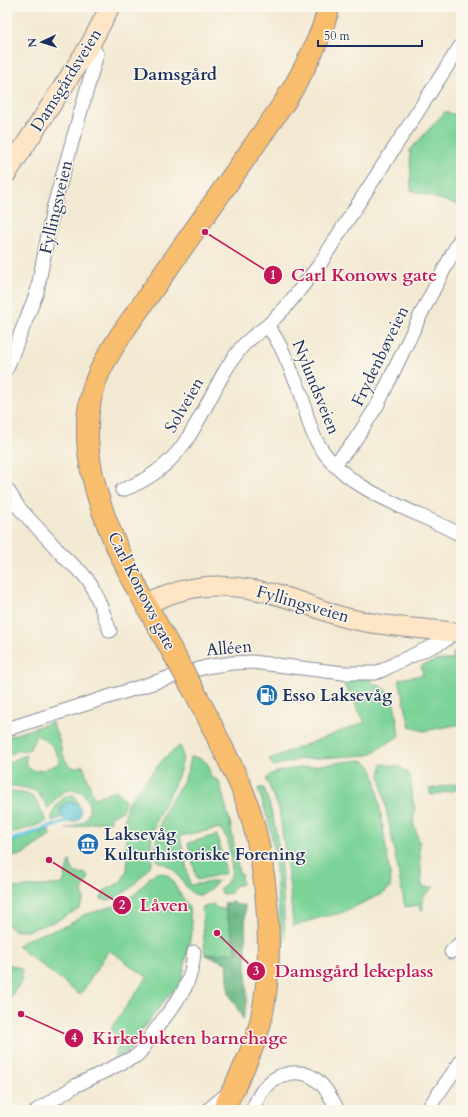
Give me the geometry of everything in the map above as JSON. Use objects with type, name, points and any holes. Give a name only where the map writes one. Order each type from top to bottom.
[{"type":"main road","name":"Damsgårdsveien","points":[[7,173],[90,45],[110,7]]},
{"type":"main road","name":"Carl Konows gate","points":[[223,1110],[247,1061],[260,1024],[266,989],[268,964],[267,926],[262,865],[246,799],[238,779],[191,686],[124,563],[107,522],[93,480],[88,451],[88,415],[92,393],[99,371],[120,336],[291,92],[317,42],[329,7]]},
{"type":"main road","name":"Fyllingsveien","points":[[147,605],[162,597],[180,592],[224,586],[246,587],[296,601],[343,617],[455,632]]},
{"type":"street","name":"Fyllingsveien","points":[[7,368],[37,292],[53,209],[97,54],[90,45]]},
{"type":"street","points":[[267,326],[285,308],[320,264],[461,45]]},
{"type":"street","name":"Frydenbøveien","points":[[334,465],[357,438],[377,406],[422,312],[461,237]]},
{"type":"street","name":"Nylundsveien","points":[[267,326],[274,334],[286,359],[302,398],[307,418],[315,439],[327,458],[356,483],[404,508],[458,529]]},
{"type":"street","name":"Solveien","points":[[122,490],[148,478],[173,458],[196,424],[224,372],[241,348],[267,326]]},
{"type":"street","points":[[7,489],[23,513],[91,584],[110,631]]},
{"type":"street","name":"Alléen","points":[[7,728],[175,676],[217,665],[252,662],[337,672],[375,673],[446,640],[455,632]]},
{"type":"street","points":[[451,952],[461,942]]},
{"type":"street","points":[[37,1110],[75,1086],[141,1053],[150,1036],[182,995],[187,986],[194,952]]},
{"type":"street","points":[[427,1110],[461,1061]]},
{"type":"street","points":[[252,1110],[262,1090],[272,1080],[280,1075],[292,1072],[307,1074],[320,1083],[338,1110]]},
{"type":"street","points":[[208,1110],[235,1086]]},
{"type":"green space","points":[[445,112],[461,116],[461,206],[411,190],[410,150]]},
{"type":"green space","points":[[461,652],[461,724],[424,731],[410,727],[399,679],[423,675],[421,666],[438,660],[453,660],[453,653]]},
{"type":"green space","points":[[339,676],[371,677],[372,683],[386,690],[393,701],[399,736],[369,755],[302,759],[273,766],[269,759],[365,722]]},
{"type":"green space","points":[[52,722],[66,761],[72,767],[83,765],[94,798],[116,790],[125,801],[122,811],[111,816],[111,821],[104,823],[103,821],[66,829],[83,822],[87,816],[89,804],[82,793],[77,790],[70,790],[62,793],[56,798],[48,809],[36,792],[27,788],[7,785],[7,764],[13,760],[27,755],[26,764],[31,770],[35,771],[44,770],[60,763],[52,746],[36,735],[30,749],[15,752],[7,756],[7,737]]},
{"type":"green space","points":[[180,746],[182,763],[179,773],[175,784],[159,813],[153,831],[151,847],[152,863],[143,875],[122,894],[108,900],[101,899],[104,891],[121,882],[127,870],[128,859],[124,824],[127,803],[166,756]]},
{"type":"green space","points":[[191,757],[199,758],[206,762],[209,767],[211,777],[219,781],[230,822],[239,873],[241,874],[242,884],[234,886],[231,893],[222,894],[219,889],[225,885],[231,876],[232,868],[228,840],[220,828],[180,836],[190,885],[218,881],[202,895],[191,891],[170,867],[156,860],[156,839],[162,819],[168,804],[184,780]]},
{"type":"green space","points":[[362,760],[370,767],[376,783],[391,880],[390,888],[384,893],[341,913],[293,926],[290,889],[279,809],[266,779],[271,774],[284,770]]},
{"type":"green space","points":[[382,764],[400,767],[410,775],[415,808],[413,822],[419,841],[422,887],[434,887],[424,896],[422,911],[419,905],[405,907],[380,776]]},
{"type":"green space","points":[[461,783],[461,789],[431,795],[429,789]]},
{"type":"green space","points":[[258,788],[264,788],[275,825],[278,844],[285,941],[281,943],[275,860],[270,826]]},
{"type":"green space","points":[[7,790],[24,793],[37,801],[46,822],[7,835]]},
{"type":"green space","points":[[69,795],[74,795],[79,805],[76,803],[62,815],[63,817],[52,821],[53,813],[57,805],[62,799]]},
{"type":"green space","points":[[49,830],[50,836],[48,838],[25,853],[18,856],[7,857],[7,844]]},
{"type":"green space","points":[[217,835],[226,873],[197,880],[188,843]]},
{"type":"green space","points":[[69,861],[75,873],[84,873],[89,877],[82,891],[84,899],[79,909],[56,921],[27,931],[17,931],[10,928],[7,921],[7,890],[13,888],[63,884]]},
{"type":"green space","points":[[156,873],[162,873],[169,876],[189,908],[192,929],[181,984],[169,995],[137,1036],[141,1041],[113,1060],[119,1045],[111,1028],[147,977],[109,950],[80,995],[17,946],[27,939],[68,925],[84,915],[114,906],[134,895],[151,876]]},
{"type":"green space","points":[[233,902],[237,905],[245,905],[247,1000],[243,1019],[229,994],[227,963],[205,955],[237,952],[224,903]]},
{"type":"green space","points":[[213,904],[217,908],[225,909],[237,952],[205,955],[202,908]]},
{"type":"green space","points":[[7,964],[10,964],[16,968],[17,966],[23,971],[21,974],[22,980],[9,999],[7,998]]},
{"type":"water","points":[[71,802],[78,805],[81,812],[78,819],[71,822],[64,819],[61,812],[64,805]]},
{"type":"waterway","points":[[7,842],[67,821]]},
{"type":"place","name":"Carl Konows gate","points":[[205,232]]},
{"type":"place","name":"Esso Laksevåg","points":[[267,695]]},
{"type":"place","name":"Laksevåg Kulturhistoriske Forening","points":[[88,844]]},
{"type":"place","name":"Låven","points":[[49,860]]},
{"type":"place","name":"Damsgård lekeplass","points":[[217,933]]},
{"type":"place","name":"Kirkebukten barnehage","points":[[21,1014]]},
{"type":"district","name":"Damsgård","points":[[175,74]]}]
